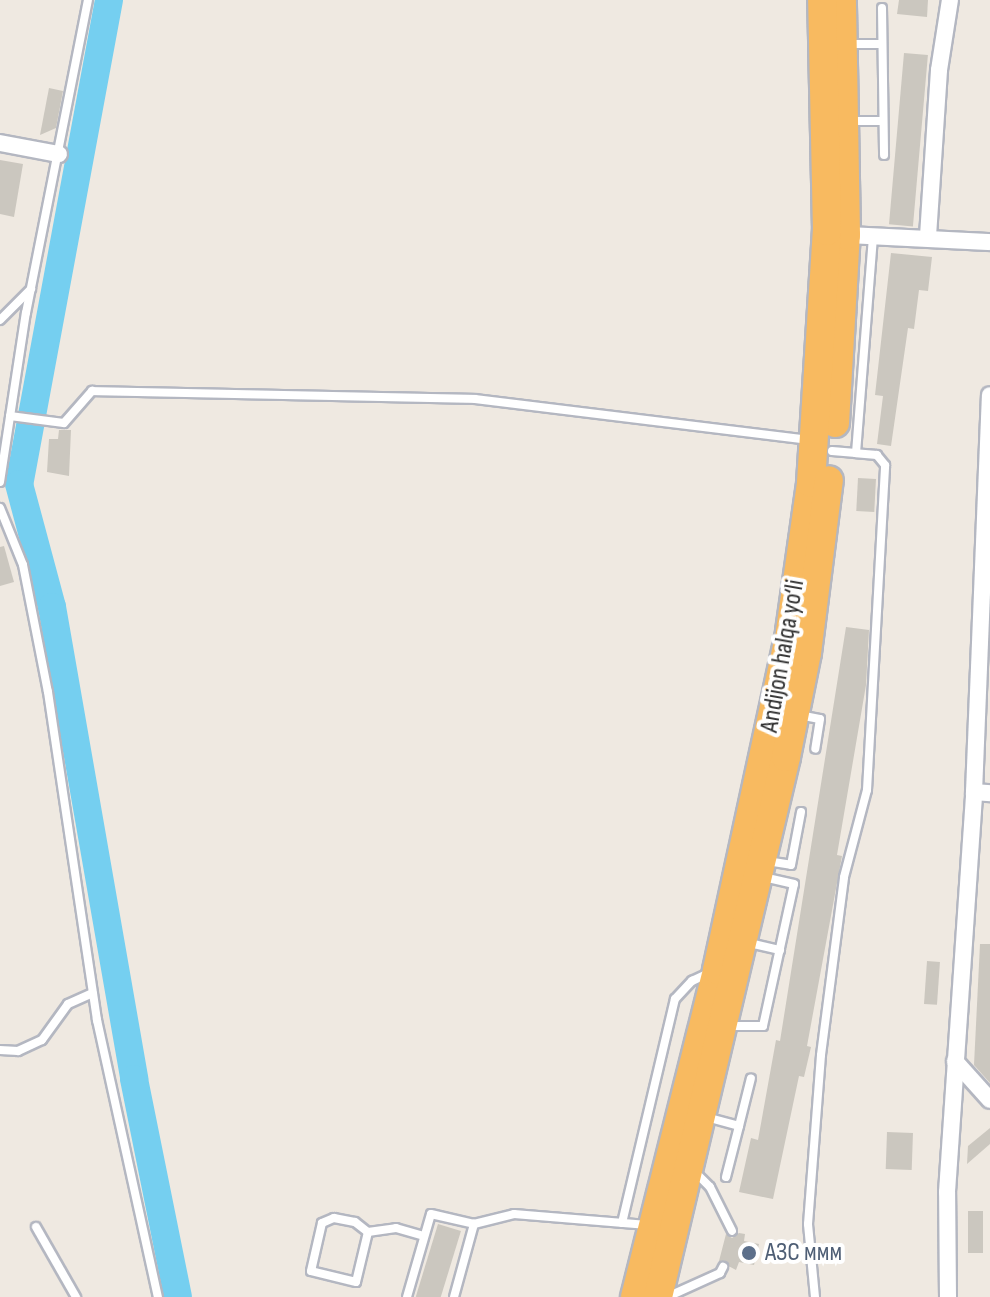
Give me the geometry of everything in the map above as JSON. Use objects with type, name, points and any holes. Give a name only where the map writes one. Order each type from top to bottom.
[{"type":"highway","name":"Andijon halqa yo‘li","points":[[635,1297],[717,970],[790,631],[834,448],[822,0]]},
{"type":"highway","name":"Andijon halqa yo‘li","points":[[668,1296],[688,1165],[725,1026],[794,714],[834,448],[859,235],[847,121],[842,0]]},
{"type":"street","points":[[928,236],[939,70],[950,0]]},
{"type":"street","points":[[0,143],[59,154]]},
{"type":"street","points":[[859,235],[928,236],[990,242]]},
{"type":"street","points":[[948,1297],[947,1192],[955,1061],[982,792],[990,395]]},
{"type":"street","points":[[955,1061],[990,1100]]},
{"type":"lane","points":[[0,482],[32,289],[88,0]]},
{"type":"lane","points":[[882,8],[884,155]]},
{"type":"lane","points":[[844,44],[882,44]]},
{"type":"lane","points":[[847,121],[883,121]]},
{"type":"lane","points":[[0,320],[32,289]]},
{"type":"lane","points":[[13,416],[64,423],[92,391],[475,399],[877,455],[885,465],[867,790],[844,877],[821,1055],[808,1224],[815,1297]]},
{"type":"lane","points":[[0,508],[23,565],[48,692],[93,993],[158,1297]]},
{"type":"lane","points":[[794,714],[820,719],[815,749]]},
{"type":"lane","points":[[761,868],[791,865],[801,812]]},
{"type":"lane","points":[[725,1026],[763,1026],[794,884],[761,868]]},
{"type":"lane","points":[[744,942],[780,950]]},
{"type":"lane","points":[[622,1223],[675,999],[692,981],[717,970]]},
{"type":"lane","points":[[0,1050],[18,1051],[42,1040],[68,1004],[93,993]]},
{"type":"lane","points":[[726,1177],[751,1078]]},
{"type":"lane","points":[[701,1116],[739,1126]]},
{"type":"lane","points":[[688,1165],[710,1187],[732,1231]]},
{"type":"lane","points":[[407,1297],[431,1214],[474,1224],[514,1214],[653,1226]]},
{"type":"lane","points":[[368,1232],[356,1282],[311,1271],[322,1223],[334,1218],[355,1222],[368,1232],[396,1228],[424,1236]]},
{"type":"lane","points":[[454,1297],[474,1224]]},
{"type":"lane","points":[[36,1227],[76,1297]]},
{"type":"lane","points":[[668,1296],[723,1267]]},
{"type":"building","points":[[899,0],[928,0],[927,17],[897,14]]},
{"type":"building","points":[[904,53],[928,55],[913,226],[889,224]]},
{"type":"building","points":[[49,88],[63,91],[56,128],[40,135]]},
{"type":"building","points":[[0,160],[23,164],[14,217],[0,214]]},
{"type":"building","points":[[891,253],[932,257],[928,291],[919,290],[914,329],[908,328],[891,446],[877,444],[883,396],[875,395]]},
{"type":"building","points":[[59,430],[71,430],[69,476],[47,472],[49,439],[58,439]]},
{"type":"building","points":[[858,478],[876,479],[874,512],[856,511]]},
{"type":"building","points":[[4,546],[14,582],[0,586],[0,547]]},
{"type":"building","points":[[846,627],[869,630],[866,685],[837,855],[842,856],[807,1046],[811,1047],[804,1077],[799,1076],[773,1199],[739,1192],[751,1138],[758,1140],[776,1040],[780,1041]]},
{"type":"building","points":[[980,944],[990,944],[990,1083],[974,1065]]},
{"type":"building","points":[[927,961],[940,962],[937,1005],[924,1004]]},
{"type":"building","points":[[990,1128],[990,1144],[967,1164],[968,1146]]},
{"type":"building","points":[[887,1132],[913,1133],[912,1170],[886,1169]]},
{"type":"building","points":[[968,1211],[983,1211],[983,1253],[968,1253]]},
{"type":"building","points":[[438,1224],[461,1231],[441,1297],[416,1297]]},
{"type":"building","points":[[739,1233],[745,1234],[744,1241],[759,1244],[754,1265],[739,1262],[736,1270],[719,1261],[726,1234],[732,1238]]},
{"type":"waterway","points":[[109,0],[19,484],[52,607],[134,1079],[178,1297]]},
{"type":"place","name":"АЗС ммм","points":[[749,1253]]}]
